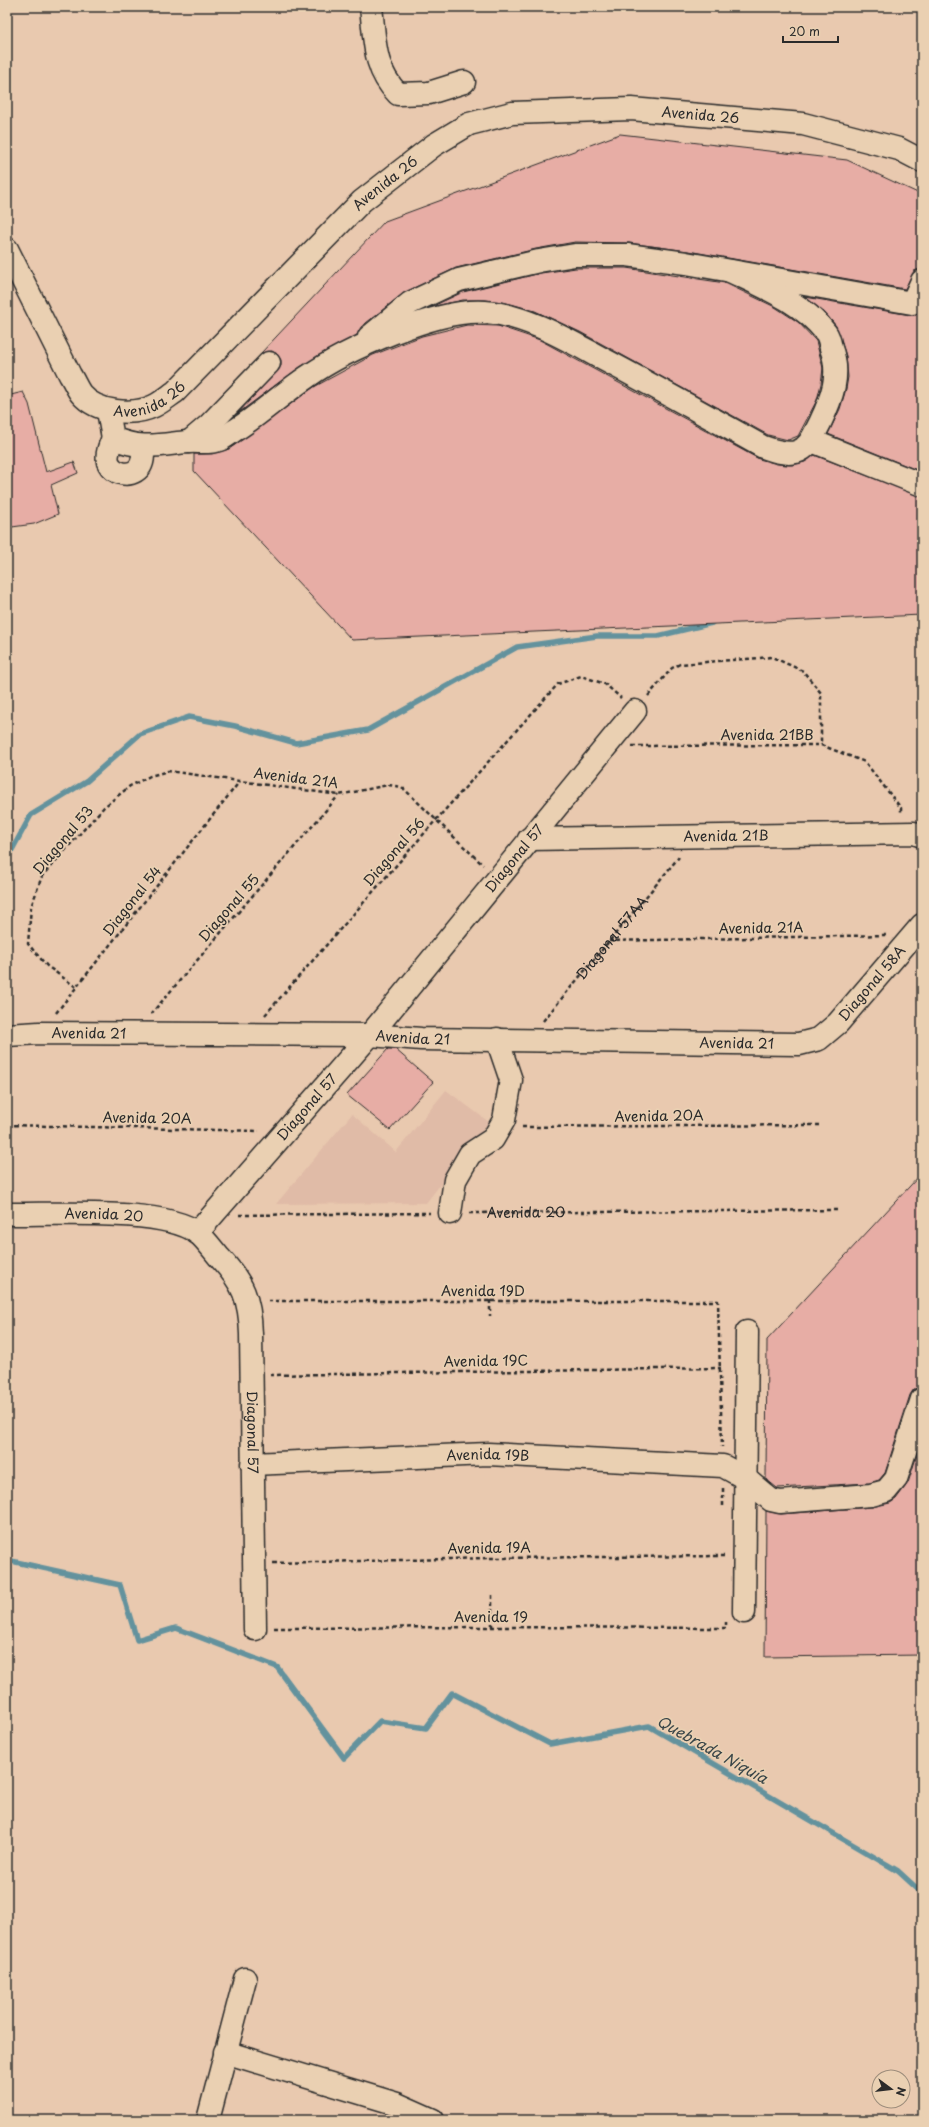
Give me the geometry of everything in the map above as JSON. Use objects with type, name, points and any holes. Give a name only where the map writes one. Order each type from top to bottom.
[{"type":"street","points":[[371,7],[378,60],[386,82],[398,94],[429,94],[464,82]]},
{"type":"street","name":"Avenida 26","points":[[7,249],[70,375],[82,394],[94,404],[108,411],[130,411],[153,406],[175,392],[362,201],[434,145],[469,124],[512,113],[631,109],[803,124],[898,149],[922,161]]},
{"type":"street","points":[[113,438],[143,447],[167,446],[189,442],[204,443],[220,440],[253,419],[307,377],[356,348],[410,303],[459,280],[539,261],[575,255],[627,255],[730,270],[912,303],[922,281]]},
{"type":"street","points":[[356,348],[429,321],[466,312],[485,312],[506,315],[522,320],[586,350],[763,447],[782,453],[796,452],[812,441],[836,384],[836,361],[827,334],[805,312],[791,302],[730,270]]},
{"type":"street","points":[[189,442],[208,425],[269,363]]},
{"type":"street","points":[[108,411],[113,438],[108,453],[108,461],[113,469],[119,473],[133,472],[139,468],[144,455],[143,447]]},
{"type":"street","points":[[812,441],[922,485]]},
{"type":"street","name":"Diagonal 57","points":[[255,1628],[252,1464],[252,1334],[248,1301],[236,1275],[197,1233],[370,1036],[496,879],[635,711]]},
{"type":"street","name":"Avenida 21B","points":[[529,839],[697,836],[912,835]]},
{"type":"street","name":"Diagonal 58A","points":[[819,1039],[838,1023],[918,930]]},
{"type":"street","name":"Avenida 21","points":[[7,1035],[39,1033],[370,1036],[799,1044],[819,1039]]},
{"type":"street","points":[[450,1213],[455,1180],[470,1154],[493,1139],[504,1120],[512,1080],[497,1039]]},
{"type":"street","name":"Avenida 20","points":[[7,1214],[143,1215],[174,1223],[197,1233]]},
{"type":"street","points":[[744,1612],[747,1332]]},
{"type":"street","points":[[745,1478],[771,1500],[780,1502],[872,1495],[886,1491],[896,1479],[922,1399]]},
{"type":"street","name":"Avenida 19B","points":[[252,1464],[488,1454],[723,1466],[745,1478]]},
{"type":"street","points":[[208,2120],[245,1979]]},
{"type":"street","points":[[225,2052],[397,2104],[433,2120]]},
{"type":"path","points":[[635,711],[672,668],[680,664],[772,657],[804,671],[820,693],[821,745]]},
{"type":"path","name":"Diagonal 56","points":[[248,1035],[436,820],[558,684],[581,676],[605,684],[635,711]]},
{"type":"path","name":"Avenida 21BB","points":[[606,746],[821,745],[865,762],[901,808],[912,835]]},
{"type":"path","name":"Avenida 21A","points":[[130,786],[150,776],[168,771],[339,795],[388,785],[402,787],[496,879]]},
{"type":"path","name":"Diagonal 54","points":[[39,1033],[240,781]]},
{"type":"path","name":"Diagonal 53","points":[[76,987],[47,966],[28,944],[31,907],[42,876],[104,806],[130,786]]},
{"type":"path","name":"Diagonal 55","points":[[133,1034],[339,795]]},
{"type":"path","name":"Diagonal 57AA","points":[[527,1040],[697,836]]},
{"type":"path","name":"Avenida 21A","points":[[610,941],[918,930]]},
{"type":"path","name":"Avenida 20A","points":[[7,1125],[286,1132]]},
{"type":"path","name":"Avenida 20A","points":[[500,1127],[819,1125]]},
{"type":"path","name":"Avenida 20","points":[[213,1215],[839,1210]]},
{"type":"path","points":[[490,1300],[490,1316]]},
{"type":"path","name":"Avenida 19D","points":[[248,1301],[718,1301]]},
{"type":"path","name":"Avenida 19C","points":[[252,1375],[722,1368]]},
{"type":"path","name":"Avenida 19A","points":[[254,1564],[490,1558],[724,1556]]},
{"type":"path","points":[[492,1595],[492,1627]]},
{"type":"path","name":"Avenida 19","points":[[255,1628],[726,1628]]},
{"type":"shaded area","points":[[446,1090],[489,1122],[426,1203],[276,1204],[352,1114],[396,1152]]},
{"type":"building","points":[[620,134],[847,160],[922,195],[922,269],[914,271],[905,289],[688,251],[629,243],[575,242],[536,249],[456,268],[405,292],[361,327],[357,335],[300,367],[237,414],[281,366],[281,360],[277,354],[272,351],[261,353],[385,221]]},
{"type":"building","points":[[576,268],[626,268],[725,283],[775,307],[798,322],[816,341],[823,368],[817,400],[798,436],[788,440],[768,435],[580,332],[535,311],[503,302],[485,300],[463,300],[431,307],[463,292],[541,273]]},
{"type":"building","points":[[805,297],[910,315],[916,315],[922,310],[922,472],[828,434],[840,409],[846,389],[848,377],[846,356],[836,326],[825,313]]},
{"type":"building","points":[[467,325],[498,326],[540,340],[759,459],[777,464],[792,465],[805,462],[814,455],[922,497],[922,615],[352,640],[194,471],[194,454],[212,454],[229,449],[314,387],[373,355],[422,336]]},
{"type":"building","points":[[23,392],[29,404],[46,472],[74,462],[78,473],[51,485],[58,514],[34,524],[12,527],[7,512],[7,415],[11,414],[7,396]]},
{"type":"building","points":[[388,1049],[395,1049],[433,1082],[390,1130],[347,1095]]},
{"type":"building","points":[[922,1173],[922,1387],[914,1389],[910,1395],[885,1473],[879,1480],[869,1483],[777,1488],[766,1479],[767,1340]]},
{"type":"building","points":[[922,1439],[922,1655],[765,1657],[766,1511],[781,1514],[872,1507],[890,1503],[896,1499],[908,1483]]},
{"type":"waterway","points":[[7,859],[31,815],[87,781],[140,734],[189,717],[235,726],[296,743],[368,730],[517,647],[597,636],[658,636],[712,623]]},
{"type":"waterway","name":"Quebrada Niquía","points":[[7,1560],[120,1585],[137,1640],[176,1628],[277,1667],[344,1758],[380,1721],[426,1728],[452,1693],[550,1744],[649,1726],[898,1871],[922,1893]]}]
